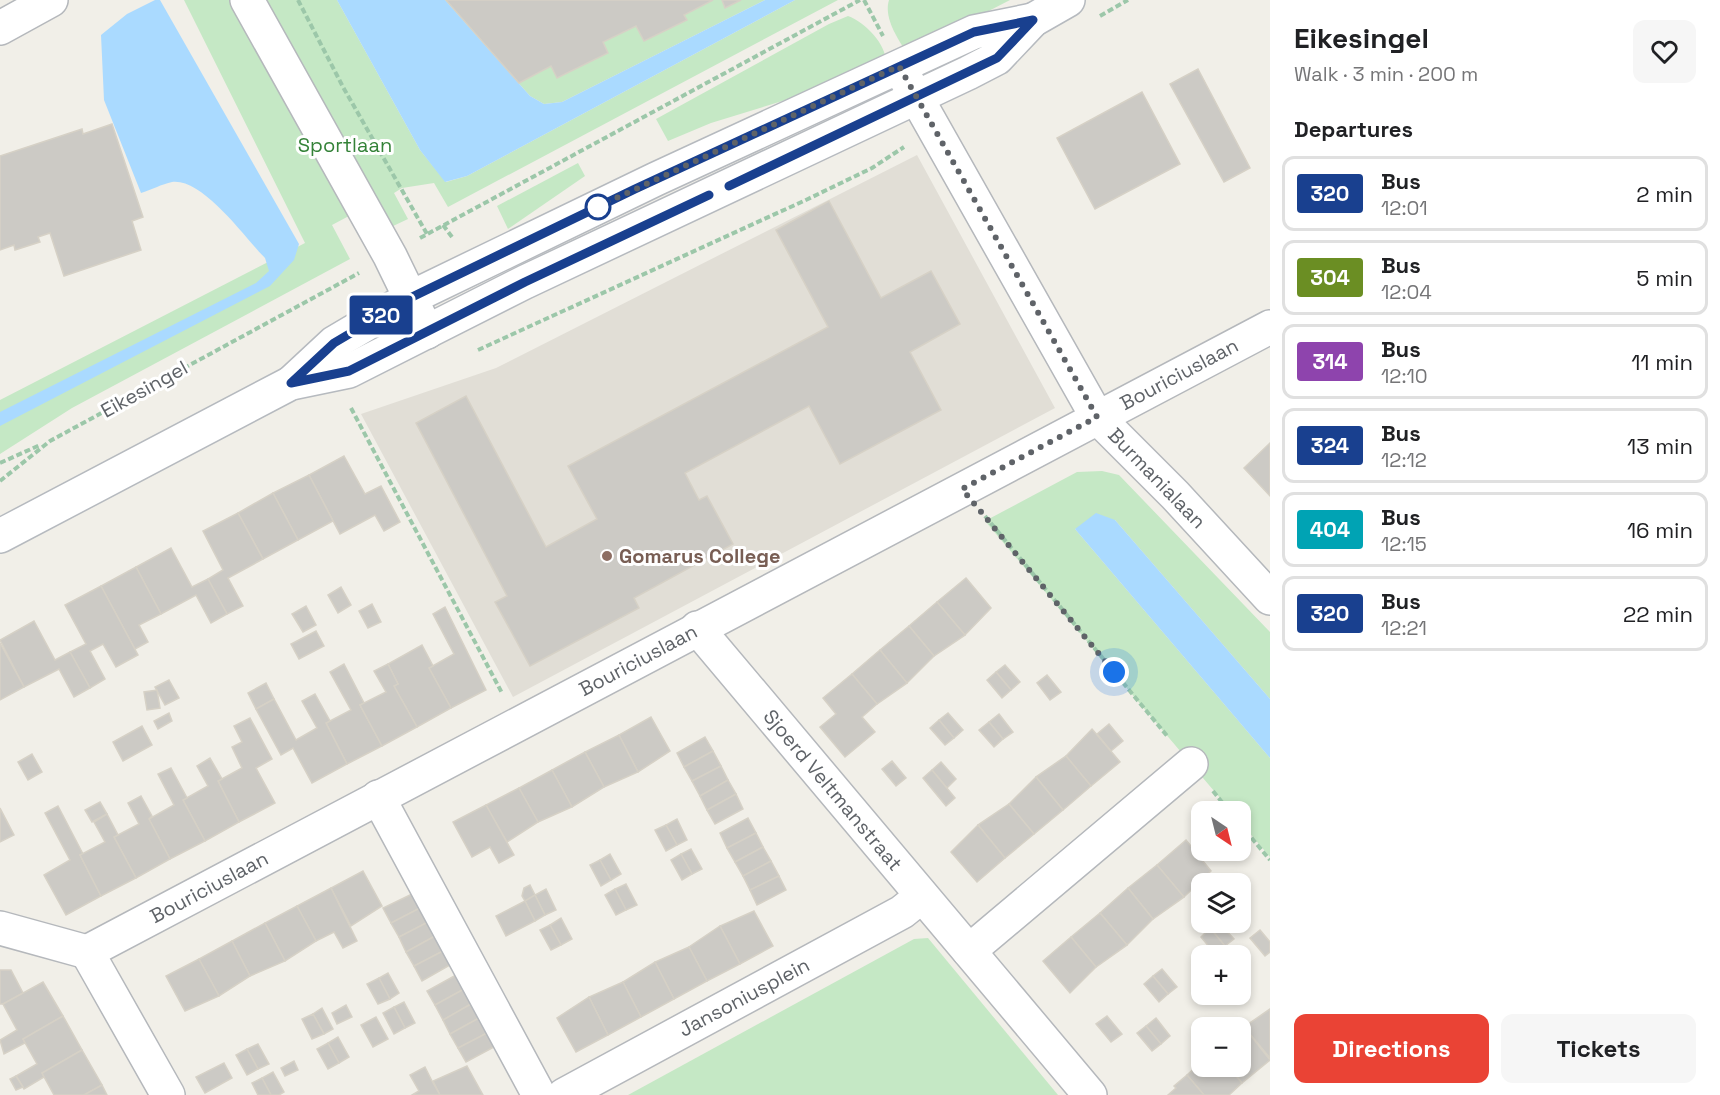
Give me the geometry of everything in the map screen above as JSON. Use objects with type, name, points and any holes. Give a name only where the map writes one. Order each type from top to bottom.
[{"type":"street","points":[[0,28],[51,0]]},
{"type":"street","points":[[247,0],[390,256],[427,332]]},
{"type":"street","points":[[291,383],[349,371],[565,263],[916,98],[997,58],[1033,20],[1068,0]]},
{"type":"street","points":[[0,536],[291,383],[334,343],[410,298],[974,32],[1033,20]]},
{"type":"street","name":"Burmanialaan","points":[[899,66],[1097,417],[1175,495],[1270,598]]},
{"type":"street","name":"Bouriciuslaan","points":[[87,952],[1270,327]]},
{"type":"street","name":"Sjoerd Veltmanstraat","points":[[698,628],[1090,1095]]},
{"type":"street","points":[[969,951],[1191,764]]},
{"type":"street","points":[[378,797],[539,1095]]},
{"type":"street","name":"Jansoniusplein","points":[[564,1095],[902,912],[922,896]]},
{"type":"street","points":[[0,928],[87,952],[168,1095]]},
{"type":"path","points":[[298,0],[343,87],[428,234]]},
{"type":"path","points":[[442,225],[860,0]]},
{"type":"path","name":"Eikesingel","points":[[0,481],[50,441],[390,256]]},
{"type":"path","points":[[350,406],[518,723]]},
{"type":"path","points":[[0,463],[50,441]]},
{"type":"path","points":[[962,489],[1221,801]]},
{"type":"path","points":[[1251,837],[1270,860]]},
{"type":"shaded area","name":"Gomarus College","points":[[917,155],[1055,408],[513,697],[361,414],[496,368]]},
{"type":"green space","name":"Sportlaan","points":[[184,0],[337,0],[420,150],[446,182],[467,176],[795,0],[838,0],[448,207],[434,183],[402,188],[394,193],[408,219],[391,227],[377,201],[332,225],[350,259],[72,408],[0,454],[0,400],[305,243]]},
{"type":"green space","points":[[445,0],[765,0],[562,102],[544,104],[530,96]]},
{"type":"green space","points":[[889,0],[1010,0],[913,50],[903,47],[894,31],[888,12]]},
{"type":"green space","points":[[848,16],[861,23],[873,34],[882,48],[886,62],[815,91],[711,123],[668,141],[656,119],[829,24]]},
{"type":"green space","points":[[578,163],[585,176],[508,229],[497,206]]},
{"type":"green space","points":[[1102,471],[1119,475],[1270,632],[1270,699],[1115,520],[1075,529],[1270,758],[1270,857],[1251,835],[1251,801],[1223,801],[985,521],[1077,472]]},
{"type":"green space","points":[[928,938],[1058,1095],[628,1095],[914,939]]},
{"type":"water","points":[[155,0],[160,0],[299,244],[294,260],[270,286],[0,426],[0,412],[256,283],[269,271],[265,258],[223,211],[197,189],[184,183],[172,182],[141,193],[104,100],[101,35],[127,14]]},
{"type":"water","points":[[337,0],[445,0],[530,96],[544,104],[562,102],[765,0],[795,0],[467,176],[445,182],[420,150]]},
{"type":"water","points":[[1096,513],[1115,520],[1270,699],[1270,758],[1075,529]]},
{"type":"building","points":[[446,0],[713,0],[684,15],[687,20],[644,41],[636,26],[603,42],[608,53],[557,78],[551,66],[519,83]]},
{"type":"building","points":[[722,0],[741,0],[725,8]]},
{"type":"building","points":[[1198,69],[1250,168],[1224,182],[1170,84]]},
{"type":"building","points":[[1142,92],[1180,164],[1095,209],[1057,138]]},
{"type":"building","points":[[112,124],[143,217],[132,221],[141,250],[64,276],[50,233],[38,237],[40,242],[15,250],[14,245],[0,250],[0,156],[82,129],[83,134]]},
{"type":"building","points":[[829,201],[881,298],[931,271],[960,324],[910,352],[941,410],[840,464],[809,406],[685,473],[699,500],[707,496],[733,544],[634,598],[639,608],[530,666],[495,602],[507,596],[416,423],[466,396],[546,547],[597,519],[568,466],[828,327],[776,230]]},
{"type":"building","points":[[1270,443],[1270,496],[1244,468]]},
{"type":"building","points":[[344,456],[365,494],[381,486],[400,522],[384,531],[375,515],[340,534],[309,475]]},
{"type":"building","points":[[309,475],[333,521],[298,540],[273,493]]},
{"type":"building","points":[[273,493],[298,540],[263,559],[238,513]]},
{"type":"building","points":[[238,513],[263,559],[228,578],[243,606],[227,614],[208,579],[223,570],[203,531]]},
{"type":"building","points":[[171,548],[192,587],[208,579],[227,614],[211,623],[196,595],[161,614],[136,567]]},
{"type":"building","points":[[136,567],[161,614],[139,625],[148,642],[135,649],[101,586]]},
{"type":"building","points":[[966,578],[991,608],[965,635],[937,602]]},
{"type":"building","points":[[101,586],[138,655],[116,667],[103,644],[90,651],[105,679],[90,688],[70,652],[86,644],[65,605]]},
{"type":"building","points":[[341,587],[351,605],[338,613],[328,595]]},
{"type":"building","points":[[937,602],[965,635],[934,656],[909,626]]},
{"type":"building","points":[[372,604],[381,622],[368,628],[359,611]]},
{"type":"building","points":[[306,606],[316,625],[303,632],[292,614]]},
{"type":"building","points":[[445,607],[486,690],[451,708],[429,668],[454,654],[433,614]]},
{"type":"building","points":[[34,621],[55,660],[70,652],[90,688],[74,697],[59,669],[24,687],[0,640]]},
{"type":"building","points":[[909,626],[934,656],[907,683],[880,650]]},
{"type":"building","points":[[316,631],[324,646],[299,659],[291,644]]},
{"type":"building","points":[[0,643],[24,687],[0,700]]},
{"type":"building","points":[[422,645],[433,666],[429,668],[451,708],[417,727],[394,686],[398,684],[388,664]]},
{"type":"building","points":[[880,650],[907,683],[877,704],[852,674]]},
{"type":"building","points":[[344,664],[364,703],[360,705],[382,746],[347,764],[326,723],[351,710],[330,672]]},
{"type":"building","points":[[388,664],[398,684],[394,686],[417,727],[382,746],[360,705],[386,692],[374,671]]},
{"type":"building","points":[[1005,665],[1020,682],[1011,690],[996,672]]},
{"type":"building","points":[[996,672],[1011,690],[1002,698],[987,680]]},
{"type":"building","points":[[852,674],[877,704],[862,717],[875,732],[845,757],[820,727],[836,714],[823,698]]},
{"type":"building","points":[[1047,675],[1061,692],[1050,700],[1037,683]]},
{"type":"building","points":[[169,680],[179,698],[165,705],[155,687]]},
{"type":"building","points":[[266,683],[274,699],[256,709],[248,693]]},
{"type":"building","points":[[157,690],[160,708],[147,710],[144,692]]},
{"type":"building","points":[[315,694],[330,721],[326,723],[347,764],[312,783],[293,748],[281,755],[256,709],[274,699],[296,740],[317,728],[302,701]]},
{"type":"building","points":[[169,713],[172,721],[158,729],[154,721]]},
{"type":"building","points":[[948,713],[963,730],[954,738],[939,720]]},
{"type":"building","points":[[999,714],[1013,732],[1003,739],[989,722]]},
{"type":"building","points":[[651,717],[670,751],[638,772],[619,735]]},
{"type":"building","points":[[250,718],[272,759],[256,768],[275,803],[239,822],[218,781],[242,768],[232,747],[242,742],[234,726]]},
{"type":"building","points":[[939,720],[954,738],[945,745],[930,728]]},
{"type":"building","points":[[989,722],[1003,739],[994,747],[979,730]]},
{"type":"building","points":[[1109,724],[1123,741],[1111,751],[1097,734]]},
{"type":"building","points":[[142,726],[152,745],[123,761],[113,742]]},
{"type":"building","points":[[1092,729],[1120,762],[1091,786],[1066,756]]},
{"type":"building","points":[[619,735],[638,772],[604,787],[585,752]]},
{"type":"building","points":[[705,737],[713,751],[684,767],[677,753]]},
{"type":"building","points":[[713,751],[721,766],[692,781],[684,767]]},
{"type":"building","points":[[585,752],[604,787],[572,807],[552,770]]},
{"type":"building","points":[[32,754],[42,772],[28,780],[18,762]]},
{"type":"building","points":[[1066,756],[1091,786],[1063,810],[1036,777]]},
{"type":"building","points":[[210,758],[222,779],[218,781],[239,822],[205,841],[183,800],[208,786],[197,766]]},
{"type":"building","points":[[892,761],[906,778],[896,786],[882,769]]},
{"type":"building","points":[[941,762],[956,779],[947,788],[932,770]]},
{"type":"building","points":[[721,766],[728,780],[700,796],[692,781]]},
{"type":"building","points":[[171,768],[187,798],[183,800],[205,841],[170,859],[149,819],[174,805],[158,774]]},
{"type":"building","points":[[552,770],[572,807],[538,822],[519,788]]},
{"type":"building","points":[[932,770],[955,798],[946,806],[923,778]]},
{"type":"building","points":[[1036,777],[1063,810],[1034,834],[1009,804]]},
{"type":"building","points":[[728,780],[736,794],[707,810],[700,796]]},
{"type":"building","points":[[519,788],[538,822],[507,842],[486,805]]},
{"type":"building","points":[[736,794],[743,809],[715,824],[707,810]]},
{"type":"building","points":[[141,796],[152,816],[149,819],[170,859],[136,878],[114,837],[139,824],[128,803]]},
{"type":"building","points":[[100,802],[107,814],[92,822],[85,810]]},
{"type":"building","points":[[1009,804],[1034,834],[1005,858],[978,825]]},
{"type":"building","points":[[486,805],[514,855],[499,863],[490,847],[472,857],[453,822]]},
{"type":"building","points":[[58,806],[83,854],[80,855],[101,896],[66,915],[44,875],[70,860],[45,813]]},
{"type":"building","points":[[0,808],[14,835],[0,842]]},
{"type":"building","points":[[107,814],[118,835],[114,837],[136,878],[101,896],[80,855],[105,842],[94,822]]},
{"type":"building","points":[[748,818],[756,833],[727,848],[720,833]]},
{"type":"building","points":[[677,819],[687,840],[677,845],[666,825]]},
{"type":"building","points":[[666,825],[677,845],[666,851],[655,830]]},
{"type":"building","points":[[978,825],[1005,858],[977,882],[951,852]]},
{"type":"building","points":[[756,833],[763,847],[735,862],[727,848]]},
{"type":"building","points":[[1186,840],[1191,846],[1191,861],[1203,861],[1211,871],[1191,873],[1191,890],[1184,897],[1157,865]]},
{"type":"building","points":[[763,847],[771,861],[743,876],[735,862]]},
{"type":"building","points":[[691,849],[702,869],[692,874],[681,854]]},
{"type":"building","points":[[610,854],[621,874],[611,880],[600,860]]},
{"type":"building","points":[[681,854],[692,874],[682,880],[671,860]]},
{"type":"building","points":[[600,860],[611,880],[601,886],[590,865]]},
{"type":"building","points":[[771,861],[779,876],[750,890],[743,876]]},
{"type":"building","points":[[1157,865],[1184,897],[1153,919],[1128,888]]},
{"type":"building","points":[[363,871],[382,906],[351,926],[331,888]]},
{"type":"building","points":[[779,876],[786,890],[757,905],[750,890]]},
{"type":"building","points":[[626,884],[637,905],[626,910],[615,889]]},
{"type":"building","points":[[530,885],[535,895],[525,901],[522,896],[524,888]]},
{"type":"building","points":[[331,888],[357,941],[343,948],[334,932],[316,941],[297,906]]},
{"type":"building","points":[[1128,888],[1153,919],[1127,945],[1100,913]]},
{"type":"building","points":[[546,889],[556,910],[545,915],[535,895]]},
{"type":"building","points":[[615,889],[626,910],[616,915],[605,895]]},
{"type":"building","points":[[412,894],[420,908],[391,923],[383,908]]},
{"type":"building","points":[[535,895],[545,915],[535,921],[525,901]]},
{"type":"building","points":[[525,901],[535,921],[506,936],[496,916]]},
{"type":"building","points":[[297,906],[316,941],[285,961],[265,923]]},
{"type":"building","points":[[420,908],[428,922],[399,937],[391,923]]},
{"type":"building","points":[[754,911],[773,946],[740,964],[720,926]]},
{"type":"building","points":[[1100,913],[1127,945],[1096,967],[1071,937]]},
{"type":"building","points":[[561,918],[572,939],[561,945],[550,925]]},
{"type":"building","points":[[428,922],[435,936],[406,952],[399,937]]},
{"type":"building","points":[[265,923],[285,961],[250,976],[232,941]]},
{"type":"building","points":[[550,925],[561,945],[551,950],[540,930]]},
{"type":"building","points":[[720,926],[740,964],[707,981],[689,947]]},
{"type":"building","points":[[1260,930],[1270,942],[1270,952],[1265,956],[1250,938]]},
{"type":"building","points":[[1205,933],[1214,933],[1224,945],[1208,945],[1201,937]]},
{"type":"building","points":[[1214,933],[1228,933],[1234,939],[1224,945]]},
{"type":"building","points":[[435,936],[443,951],[414,966],[406,952]]},
{"type":"building","points":[[1071,937],[1096,967],[1070,993],[1043,961]]},
{"type":"building","points":[[232,941],[250,976],[219,996],[199,959]]},
{"type":"building","points":[[689,947],[707,981],[674,999],[655,962]]},
{"type":"building","points":[[443,951],[450,965],[422,981],[414,966]]},
{"type":"building","points":[[199,959],[219,996],[185,1011],[166,976]]},
{"type":"building","points":[[655,962],[674,999],[641,1017],[623,982]]},
{"type":"building","points":[[1162,969],[1177,987],[1168,994],[1153,976]]},
{"type":"building","points":[[0,970],[11,970],[23,993],[3,1004],[0,1004]]},
{"type":"building","points":[[388,973],[399,993],[390,999],[379,978]]},
{"type":"building","points":[[456,975],[464,989],[435,1005],[427,991]]},
{"type":"building","points":[[1153,976],[1168,994],[1159,1002],[1144,984]]},
{"type":"building","points":[[379,978],[390,999],[378,1004],[367,984]]},
{"type":"building","points":[[43,982],[63,1016],[23,1039],[25,1043],[4,1054],[0,1040],[17,1030],[3,1004]]},
{"type":"building","points":[[623,982],[641,1017],[608,1035],[589,997]]},
{"type":"building","points":[[464,989],[471,1004],[443,1020],[435,1005]]},
{"type":"building","points":[[589,997],[608,1035],[576,1052],[557,1018]]},
{"type":"building","points":[[404,1002],[415,1023],[405,1028],[394,1007]]},
{"type":"building","points":[[471,1004],[479,1018],[450,1034],[443,1020]]},
{"type":"building","points":[[346,1005],[352,1017],[337,1024],[332,1013]]},
{"type":"building","points":[[394,1007],[405,1028],[394,1034],[383,1013]]},
{"type":"building","points":[[322,1008],[333,1029],[324,1034],[313,1014]]},
{"type":"building","points":[[1270,1009],[1270,1058],[1251,1035],[1251,1022]]},
{"type":"building","points":[[313,1014],[324,1034],[312,1039],[302,1019]]},
{"type":"building","points":[[63,1016],[82,1050],[42,1073],[44,1077],[24,1089],[16,1076],[37,1064],[23,1039]]},
{"type":"building","points":[[1107,1016],[1122,1034],[1111,1042],[1096,1024]]},
{"type":"building","points":[[376,1017],[388,1039],[373,1047],[361,1025]]},
{"type":"building","points":[[479,1018],[487,1033],[458,1048],[450,1034]]},
{"type":"building","points":[[1156,1018],[1170,1036],[1161,1044],[1146,1026]]},
{"type":"building","points":[[1146,1026],[1161,1044],[1152,1051],[1137,1033]]},
{"type":"building","points":[[487,1033],[494,1047],[466,1062],[458,1048]]},
{"type":"building","points":[[1251,1036],[1270,1060],[1251,1076]]},
{"type":"building","points":[[338,1037],[349,1057],[339,1063],[328,1043]]},
{"type":"building","points":[[328,1043],[339,1063],[328,1069],[317,1049]]},
{"type":"building","points":[[258,1044],[269,1064],[258,1069],[247,1049]]},
{"type":"building","points":[[247,1049],[258,1069],[247,1075],[236,1055]]},
{"type":"building","points":[[82,1050],[102,1085],[84,1095],[54,1095],[42,1073]]},
{"type":"building","points":[[294,1061],[298,1070],[285,1076],[281,1068]]},
{"type":"building","points":[[224,1063],[232,1078],[205,1093],[196,1077]]},
{"type":"building","points":[[467,1066],[483,1095],[440,1095],[433,1081]]},
{"type":"building","points":[[425,1067],[440,1095],[412,1095],[419,1091],[410,1075]]},
{"type":"building","points":[[1191,1071],[1191,1077],[1237,1077],[1242,1083],[1229,1095],[1204,1095],[1187,1075]]},
{"type":"building","points":[[273,1072],[284,1092],[279,1095],[271,1095],[262,1078]]},
{"type":"building","points":[[1187,1075],[1204,1095],[1168,1095],[1176,1088],[1174,1086]]},
{"type":"building","points":[[16,1076],[23,1087],[16,1090],[10,1079]]},
{"type":"building","points":[[1237,1077],[1249,1077],[1242,1083]]},
{"type":"building","points":[[262,1078],[271,1095],[258,1095],[252,1083]]},
{"type":"building","points":[[102,1085],[107,1095],[84,1095]]},
{"type":"bus line","name":"320","points":[[709,195],[525,282],[349,371],[291,383],[334,343],[410,298],[508,249],[757,131],[974,32],[1033,20],[997,58],[729,186]]},
{"type":"place","name":"Gomarus College","points":[[607,556]]},
{"type":"route","points":[[598,207],[593,209],[899,66],[1097,417],[962,489],[1114,672]]}]
